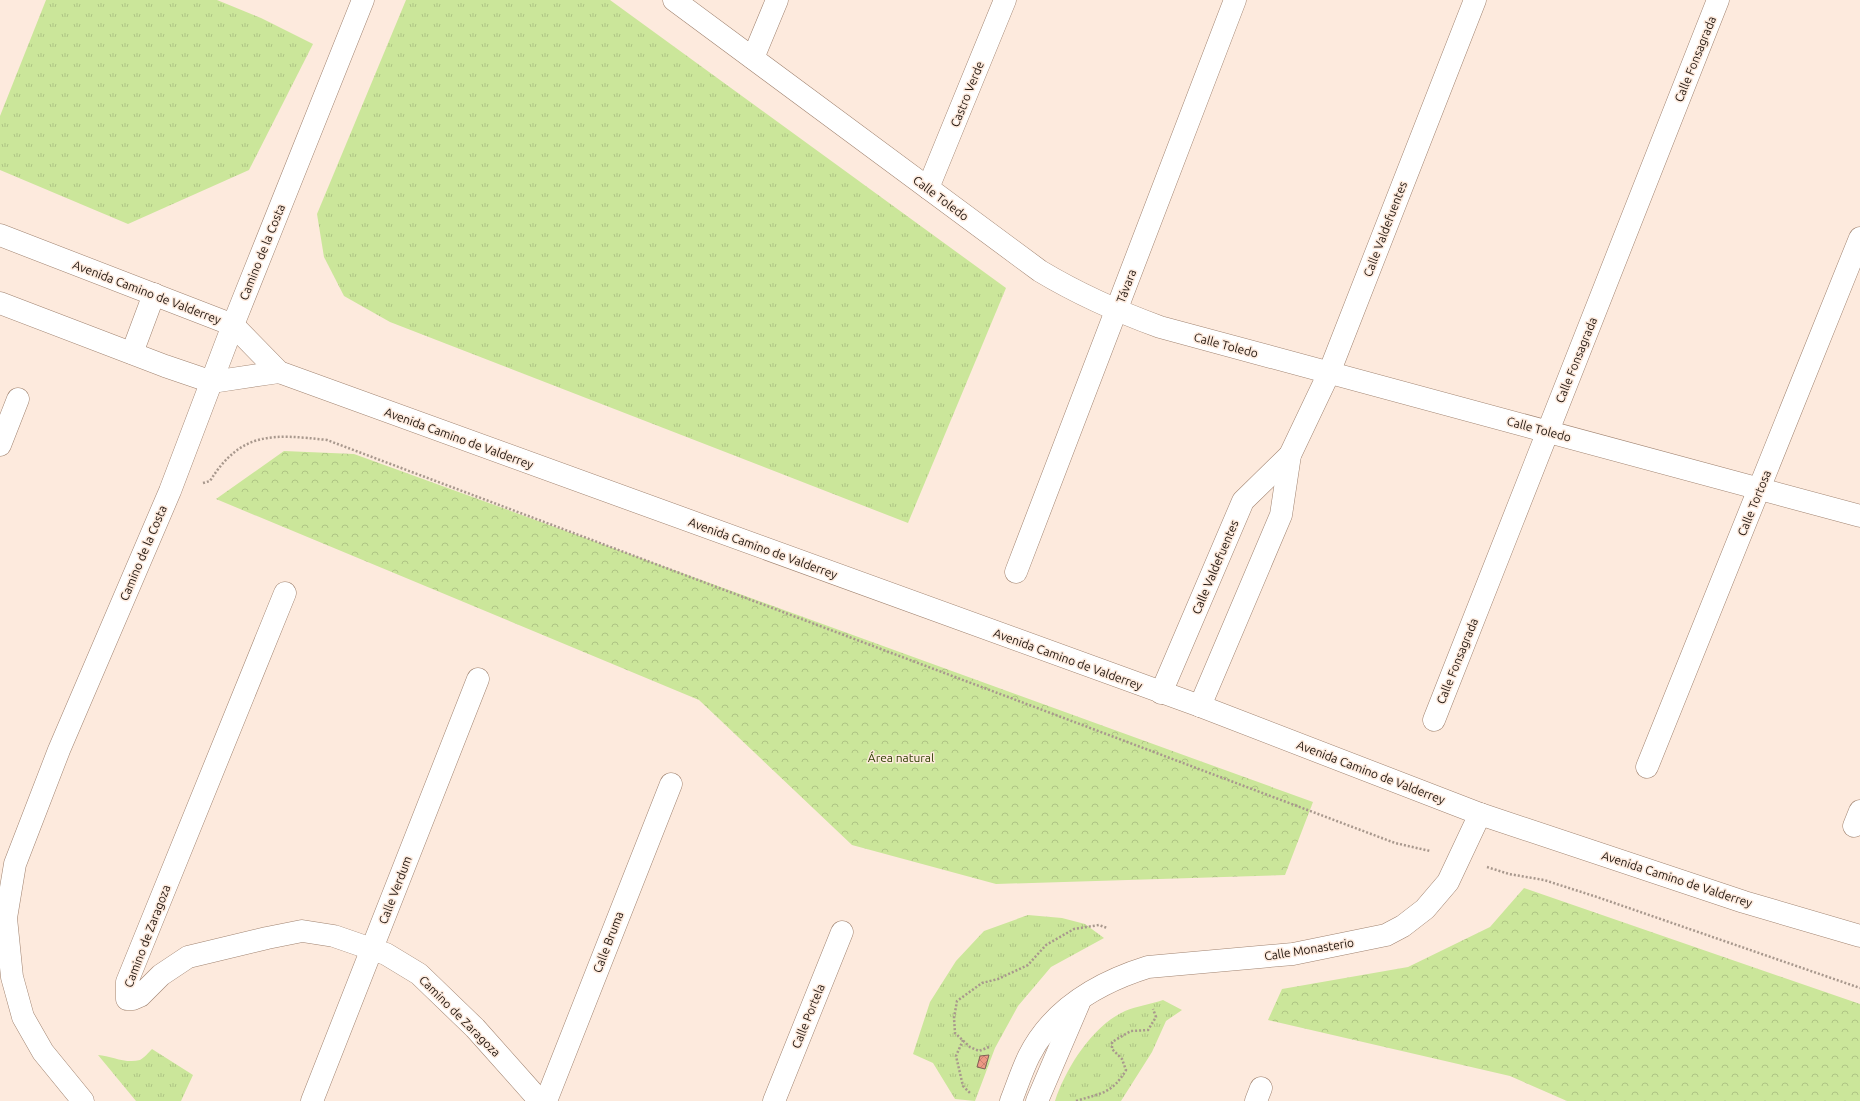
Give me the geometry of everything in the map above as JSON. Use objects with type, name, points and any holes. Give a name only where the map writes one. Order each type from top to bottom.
[{"type":"street","name":"Camino de la Costa","points":[[83,1101],[43,1052],[23,1017],[12,977],[6,918],[14,864],[62,743],[170,491],[212,382],[232,325],[364,0]]},
{"type":"street","name":"Calle Toledo","points":[[674,0],[1040,271],[1072,290],[1116,311],[1160,327],[1860,516]]},
{"type":"street","points":[[753,58],[777,0]]},
{"type":"street","name":"Castro Verde","points":[[928,188],[1005,0]]},
{"type":"street","name":"Távara","points":[[1016,572],[1235,0]]},
{"type":"street","name":"Calle Valdefuentes","points":[[1200,706],[1281,515],[1290,455],[1329,373],[1475,0]]},
{"type":"street","name":"Calle Fonsagrada","points":[[1434,720],[1718,0]]},
{"type":"street","name":"Avenida Camino de Valderrey","points":[[0,235],[232,325],[279,372],[1200,706],[1480,814],[1744,902],[1860,936]]},
{"type":"street","name":"Calle Tortosa","points":[[1647,767],[1860,238]]},
{"type":"street","points":[[132,353],[154,294]]},
{"type":"street","name":"Avenida Camino de Valderrey","points":[[0,303],[212,382],[279,372]]},
{"type":"street","points":[[0,445],[18,398]]},
{"type":"street","name":"Calle Valdefuentes","points":[[1161,692],[1243,501],[1290,455]]},
{"type":"street","name":"Camino de Zaragoza","points":[[285,593],[127,982],[127,999],[133,999],[140,996],[161,975],[188,958],[267,938],[302,931],[334,936],[386,954],[419,974],[475,1028],[540,1101]]},
{"type":"street","name":"Calle Verdum","points":[[312,1101],[478,679]]},
{"type":"street","name":"Calle Bruma","points":[[546,1101],[671,784]]},
{"type":"street","name":"Calle Monasterio","points":[[1011,1101],[1030,1055],[1043,1033],[1061,1014],[1099,986],[1126,974],[1148,967],[1293,954],[1386,935],[1403,926],[1425,909],[1448,882],[1480,814]]},
{"type":"street","name":"Calle Portela","points":[[774,1101],[842,932]]},
{"type":"street","points":[[1037,1101],[1081,998]]},
{"type":"path","points":[[170,491],[210,481],[221,463],[237,449],[258,439],[296,437],[327,440],[1395,843],[1460,859],[1509,874],[1544,880],[1612,901],[1860,988]]},
{"type":"path","points":[[989,1047],[979,1051],[970,1046],[955,1033],[954,1018],[957,1001],[982,983],[998,979],[1028,966],[1046,945],[1074,930],[1100,925],[1108,928]]},
{"type":"path","points":[[1076,1101],[1102,1094],[1114,1087],[1126,1070],[1122,1058],[1112,1049],[1112,1042],[1131,1031],[1148,1030],[1156,1018],[1152,1009]]},
{"type":"path","points":[[963,1040],[956,1056],[963,1086],[971,1094]]},
{"type":"green space","points":[[46,0],[217,0],[261,18],[313,44],[249,170],[128,224],[0,170],[0,116]]},
{"type":"green space","points":[[406,0],[610,0],[1006,288],[908,523],[390,322],[344,296],[324,257],[317,214]]},
{"type":"green space","name":"Área natural","points":[[284,451],[354,454],[1313,802],[1285,875],[996,884],[852,845],[699,700],[216,499]]},
{"type":"green space","points":[[1524,888],[1860,1004],[1860,1101],[1567,1101],[1510,1076],[1268,1020],[1282,989],[1408,967],[1490,927]]},
{"type":"green space","points":[[1028,915],[1062,918],[1085,924],[1104,938],[1051,967],[1018,1006],[995,1048],[975,1101],[955,1099],[933,1063],[913,1054],[930,1002],[956,961],[984,931]]},
{"type":"green space","points":[[1163,1000],[1182,1010],[1166,1021],[1152,1052],[1121,1101],[1055,1101],[1073,1062],[1091,1037],[1113,1018],[1125,1011]]},
{"type":"green space","points":[[152,1049],[193,1075],[181,1101],[136,1101],[98,1055],[135,1061],[142,1059]]},
{"type":"building","points":[[989,1055],[985,1069],[977,1067],[980,1056]]}]
